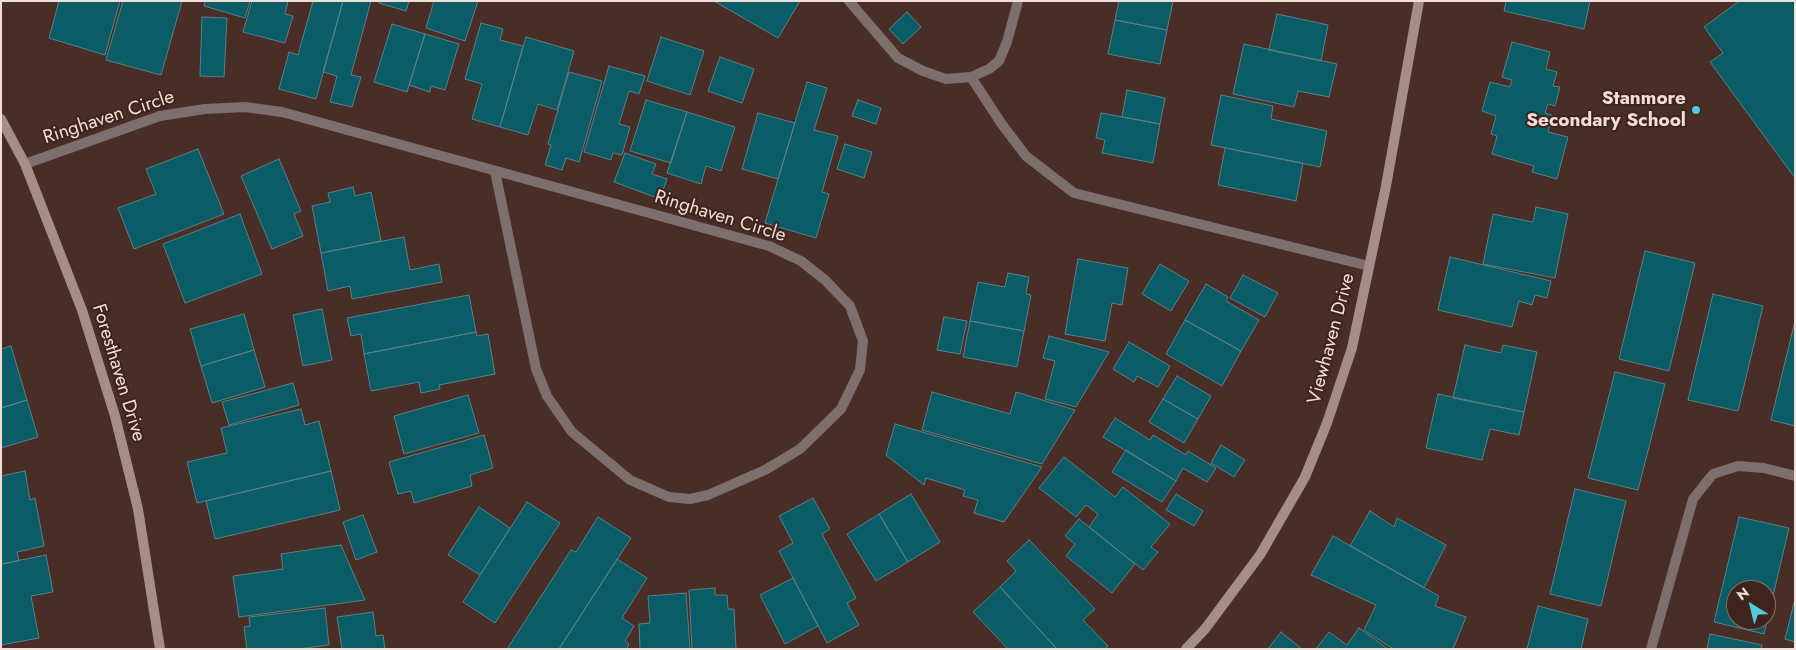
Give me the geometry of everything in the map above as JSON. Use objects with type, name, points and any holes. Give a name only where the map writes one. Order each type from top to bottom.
[{"type":"street","points":[[850,1],[898,58],[923,71],[946,79],[971,78],[989,69],[999,61],[1008,42],[1018,1]]},
{"type":"street","name":"Viewhaven Drive","points":[[1186,649],[1205,629],[1260,556],[1305,477],[1328,423],[1352,348],[1386,186],[1419,1]]},
{"type":"street","points":[[971,78],[1026,156],[1074,193],[1369,266]]},
{"type":"street","name":"Ringhaven Circle","points":[[25,164],[160,116],[205,108],[245,107],[282,112],[769,246],[801,261],[825,280],[850,306],[863,341],[860,370],[841,409],[800,449],[765,470],[708,495],[690,499],[669,497],[630,480],[572,432],[547,396],[536,369],[495,171]]},
{"type":"street","name":"Foresthaven Drive","points":[[1,119],[25,164],[82,310],[115,416],[138,509],[160,649]]},
{"type":"street","points":[[1651,649],[1694,499],[1713,474],[1738,466],[1764,468],[1795,476]]},
{"type":"building","points":[[59,1],[120,1],[105,55],[49,38]]},
{"type":"building","points":[[123,1],[182,1],[161,75],[106,60]]},
{"type":"building","points":[[205,1],[250,1],[245,18],[204,6]]},
{"type":"building","points":[[252,1],[288,1],[285,14],[293,16],[285,43],[243,32]]},
{"type":"building","points":[[313,1],[343,1],[316,99],[279,89],[289,52],[298,55]]},
{"type":"building","points":[[343,1],[371,1],[351,75],[361,77],[352,107],[330,102],[337,76],[323,72]]},
{"type":"building","points":[[380,1],[409,1],[406,11],[379,3]]},
{"type":"building","points":[[434,1],[478,1],[465,41],[426,28]]},
{"type":"building","points":[[714,1],[800,1],[778,38]]},
{"type":"building","points":[[1119,1],[1173,1],[1167,30],[1115,20]]},
{"type":"building","points":[[1506,1],[1590,1],[1584,29],[1504,11]]},
{"type":"building","points":[[1739,1],[1795,1],[1795,178],[1710,62],[1723,53],[1704,27]]},
{"type":"building","points":[[907,12],[921,27],[903,44],[889,29]]},
{"type":"building","points":[[1277,14],[1328,25],[1321,61],[1269,50]]},
{"type":"building","points":[[202,17],[227,18],[224,77],[200,76]]},
{"type":"building","points":[[1115,20],[1167,30],[1160,64],[1108,54]]},
{"type":"building","points":[[481,23],[503,29],[500,40],[523,46],[500,127],[472,119],[482,84],[465,79]]},
{"type":"building","points":[[392,24],[425,34],[407,92],[374,82]]},
{"type":"building","points":[[425,34],[459,44],[445,90],[431,86],[430,92],[409,85]]},
{"type":"building","points":[[526,37],[574,51],[557,110],[538,104],[528,135],[500,127]]},
{"type":"building","points":[[661,37],[704,51],[690,95],[647,81]]},
{"type":"building","points":[[1512,42],[1550,52],[1546,69],[1557,72],[1553,86],[1560,87],[1555,106],[1548,104],[1545,113],[1552,115],[1548,132],[1568,137],[1557,179],[1532,172],[1534,166],[1492,154],[1497,136],[1491,134],[1496,116],[1482,111],[1490,82],[1510,87],[1512,80],[1502,77]]},
{"type":"building","points":[[1244,44],[1337,64],[1329,97],[1298,91],[1294,107],[1233,94]]},
{"type":"building","points":[[720,57],[754,69],[742,103],[708,91]]},
{"type":"building","points":[[609,66],[645,76],[639,94],[629,91],[619,124],[630,127],[622,155],[613,153],[611,160],[584,152]]},
{"type":"building","points":[[569,72],[602,81],[579,162],[566,158],[562,170],[545,165],[551,145],[548,144]]},
{"type":"building","points":[[807,82],[827,88],[814,130],[838,136],[822,192],[829,194],[816,238],[765,223]]},
{"type":"building","points":[[1127,90],[1165,98],[1160,124],[1122,117]]},
{"type":"building","points":[[1221,95],[1273,106],[1271,119],[1327,131],[1320,167],[1211,145]]},
{"type":"building","points":[[646,100],[687,112],[671,163],[630,151]]},
{"type":"building","points":[[858,100],[881,108],[876,124],[852,116]]},
{"type":"building","points":[[687,112],[735,127],[721,171],[706,166],[701,184],[667,173]]},
{"type":"building","points":[[758,113],[795,123],[778,179],[742,169]]},
{"type":"building","points":[[1101,113],[1160,124],[1153,163],[1102,153],[1105,140],[1096,138]]},
{"type":"building","points":[[845,144],[872,152],[864,178],[837,169]]},
{"type":"building","points":[[1225,148],[1303,163],[1296,201],[1218,185]]},
{"type":"building","points":[[198,149],[224,214],[134,249],[118,208],[156,194],[146,169]]},
{"type":"building","points":[[625,153],[656,164],[652,174],[667,179],[660,199],[614,182]]},
{"type":"building","points":[[279,159],[301,211],[294,214],[303,236],[272,249],[241,176]]},
{"type":"building","points":[[353,187],[355,196],[371,192],[381,241],[321,253],[312,206],[330,202],[328,193]]},
{"type":"building","points":[[1536,207],[1568,214],[1555,278],[1483,264],[1493,214],[1533,222]]},
{"type":"building","points":[[240,214],[262,274],[185,303],[163,244]]},
{"type":"building","points":[[404,237],[410,270],[439,264],[442,282],[352,299],[350,286],[328,291],[321,253]]},
{"type":"building","points":[[1645,251],[1695,263],[1669,371],[1619,359]]},
{"type":"building","points":[[1450,257],[1551,281],[1547,298],[1535,295],[1532,305],[1519,301],[1512,327],[1438,310]]},
{"type":"building","points":[[1078,259],[1128,268],[1122,305],[1112,303],[1105,341],[1065,334]]},
{"type":"building","points":[[1160,264],[1189,281],[1171,311],[1142,294]]},
{"type":"building","points":[[1008,273],[1029,277],[1026,294],[1031,295],[1024,331],[970,321],[978,282],[1005,287]]},
{"type":"building","points":[[1243,275],[1278,293],[1265,317],[1230,298]]},
{"type":"building","points":[[1206,284],[1228,297],[1226,301],[1259,320],[1241,351],[1185,320]]},
{"type":"building","points":[[1713,294],[1763,306],[1738,411],[1688,400]]},
{"type":"building","points":[[469,295],[476,332],[364,354],[361,334],[351,336],[347,318]]},
{"type":"building","points":[[322,309],[332,360],[303,366],[293,315]]},
{"type":"building","points":[[244,314],[254,350],[201,366],[190,329]]},
{"type":"building","points":[[944,317],[967,321],[960,354],[937,350]]},
{"type":"building","points":[[1185,320],[1241,351],[1222,386],[1166,354]]},
{"type":"building","points":[[970,321],[1024,331],[1017,367],[963,357]]},
{"type":"building","points":[[1795,321],[1795,426],[1771,420]]},
{"type":"building","points":[[476,332],[477,336],[488,334],[495,374],[439,385],[440,389],[421,393],[419,382],[371,391],[364,354]]},
{"type":"building","points":[[1049,336],[1109,352],[1076,407],[1045,399],[1055,361],[1043,358]]},
{"type":"building","points":[[1129,342],[1170,366],[1158,387],[1137,376],[1134,382],[1113,369]]},
{"type":"building","points":[[1465,345],[1501,353],[1503,345],[1537,352],[1524,412],[1453,398]]},
{"type":"building","points":[[11,346],[27,400],[1,408],[1,349]]},
{"type":"building","points":[[254,350],[265,387],[212,403],[201,366]]},
{"type":"building","points":[[1615,372],[1665,384],[1638,490],[1588,478]]},
{"type":"building","points":[[1177,376],[1211,396],[1198,419],[1163,399]]},
{"type":"building","points":[[293,383],[299,405],[229,425],[222,402]]},
{"type":"building","points":[[932,392],[1010,414],[1016,392],[1075,410],[1042,464],[922,430]]},
{"type":"building","points":[[1438,394],[1524,412],[1519,435],[1490,429],[1482,460],[1426,448]]},
{"type":"building","points":[[468,395],[479,433],[404,454],[394,416]]},
{"type":"building","points":[[1163,399],[1198,419],[1184,443],[1149,422]]},
{"type":"building","points":[[27,400],[38,437],[1,448],[1,408]]},
{"type":"building","points":[[301,409],[305,425],[319,421],[331,471],[197,503],[187,462],[227,453],[221,428]]},
{"type":"building","points":[[1115,418],[1150,440],[1153,435],[1186,455],[1188,451],[1216,468],[1207,482],[1183,468],[1176,481],[1103,437]]},
{"type":"building","points":[[895,424],[1042,467],[1004,522],[974,513],[978,500],[963,496],[965,490],[926,478],[924,485],[886,455]]},
{"type":"building","points":[[484,435],[493,468],[470,475],[472,486],[414,503],[411,491],[398,494],[389,462]]},
{"type":"building","points":[[1221,445],[1245,460],[1234,477],[1211,463]]},
{"type":"building","points":[[1126,450],[1176,481],[1162,502],[1112,472]]},
{"type":"building","points":[[1064,457],[1115,497],[1123,487],[1170,524],[1151,547],[1158,552],[1143,570],[1089,527],[1098,514],[1086,505],[1076,517],[1039,488]]},
{"type":"building","points":[[25,471],[30,500],[35,498],[44,546],[17,552],[19,561],[1,564],[1,476]]},
{"type":"building","points":[[331,471],[340,510],[215,539],[206,501]]},
{"type":"building","points":[[1575,489],[1626,501],[1601,606],[1550,594]]},
{"type":"building","points":[[911,494],[940,542],[908,562],[879,514]]},
{"type":"building","points":[[1176,494],[1203,511],[1194,526],[1166,510]]},
{"type":"building","points":[[813,498],[830,529],[822,534],[856,598],[847,603],[859,625],[827,643],[779,551],[793,543],[779,516]]},
{"type":"building","points":[[527,502],[560,523],[495,623],[463,602]]},
{"type":"building","points":[[479,507],[510,528],[480,575],[448,555]]},
{"type":"building","points":[[1370,511],[1394,527],[1397,518],[1446,545],[1424,588],[1350,546]]},
{"type":"building","points":[[879,514],[908,562],[876,581],[847,534]]},
{"type":"building","points":[[363,515],[377,552],[356,560],[343,522]]},
{"type":"building","points":[[598,517],[631,538],[559,649],[507,649],[571,550],[576,552]]},
{"type":"building","points":[[1739,517],[1789,528],[1776,583],[1776,580],[1726,580],[1726,625],[1714,622]]},
{"type":"building","points":[[1079,519],[1135,564],[1112,593],[1066,556],[1075,544],[1065,536]]},
{"type":"building","points":[[1333,536],[1439,596],[1435,606],[1466,617],[1453,649],[1393,649],[1364,630],[1376,605],[1311,575]]},
{"type":"building","points":[[1029,540],[1095,609],[1083,620],[1108,646],[1105,649],[1057,649],[1000,587],[1016,571],[1007,561]]},
{"type":"building","points":[[341,545],[365,600],[239,617],[233,576],[283,569],[281,554]]},
{"type":"building","points":[[46,555],[53,592],[31,596],[39,638],[1,645],[1,564]]},
{"type":"building","points":[[617,559],[647,578],[622,618],[634,626],[625,641],[629,644],[627,649],[559,649]]},
{"type":"building","points":[[793,578],[818,626],[785,644],[760,595]]},
{"type":"building","points":[[1000,587],[1057,649],[1008,649],[973,612]]},
{"type":"building","points":[[715,588],[715,595],[727,595],[728,609],[734,609],[736,649],[692,649],[689,590]]},
{"type":"building","points":[[686,593],[690,649],[640,649],[639,624],[650,623],[648,596]]},
{"type":"building","points":[[1795,599],[1795,642],[1785,639]]},
{"type":"building","points":[[1538,606],[1588,619],[1581,649],[1527,649]]},
{"type":"building","points":[[325,608],[329,645],[297,649],[247,649],[244,627],[250,626],[249,617]]},
{"type":"building","points":[[373,612],[376,636],[383,635],[385,649],[342,649],[337,617]]},
{"type":"building","points":[[1359,628],[1388,649],[1316,649],[1329,632],[1347,645]]},
{"type":"building","points":[[1747,630],[1765,630],[1764,634]]},
{"type":"building","points":[[1281,632],[1302,649],[1268,649]]},
{"type":"building","points":[[1710,634],[1762,645],[1761,649],[1707,649]]},
{"type":"place","name":"Stanmore Secondary School","points":[[1696,110]]}]
